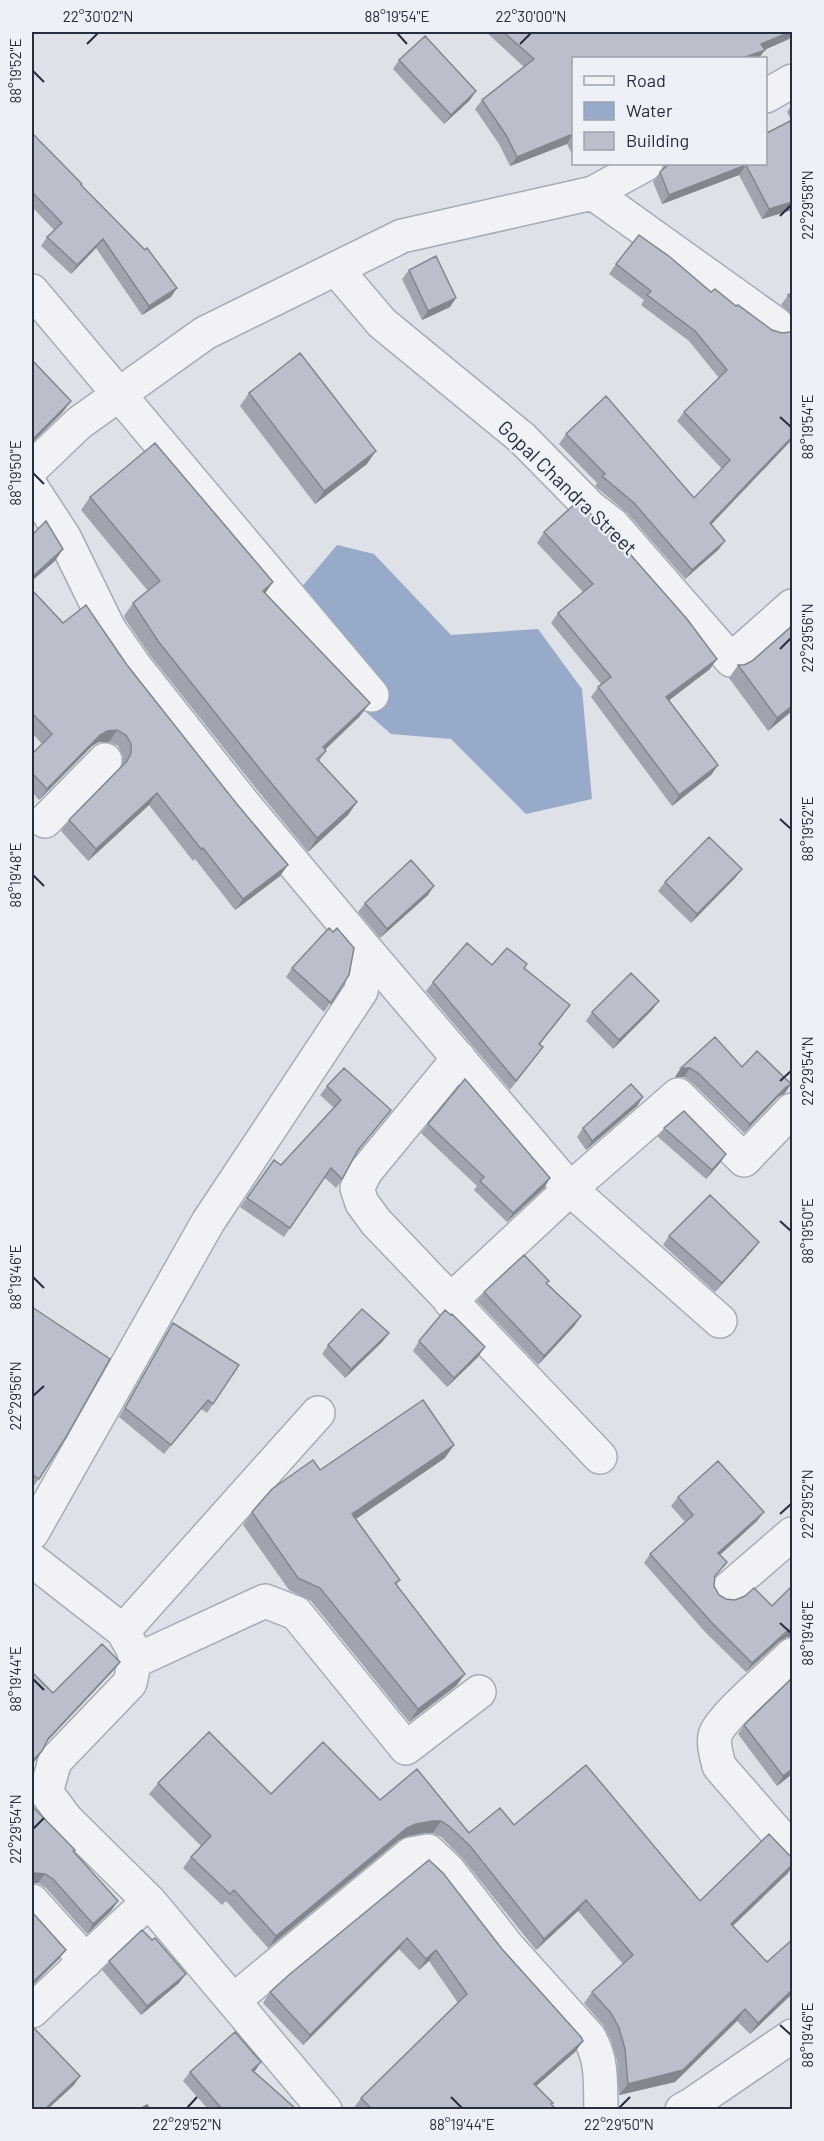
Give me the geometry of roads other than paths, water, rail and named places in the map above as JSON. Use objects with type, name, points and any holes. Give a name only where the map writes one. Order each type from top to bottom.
[{"type":"street","points":[[767,95],[792,81]]},
{"type":"street","points":[[32,468],[79,423],[205,333],[402,236],[593,194],[644,165]]},
{"type":"street","points":[[593,194],[776,324]]},
{"type":"street","name":"Gopal Chandra Street","points":[[336,269],[382,323],[522,438],[590,507],[613,525],[731,660],[792,606]]},
{"type":"street","points":[[32,291],[372,695]]},
{"type":"street","points":[[32,488],[64,537],[109,629],[134,665],[243,803],[570,1189],[720,1321]]},
{"type":"street","points":[[36,823],[105,760]]},
{"type":"street","points":[[32,1533],[208,1222],[361,991],[367,951]]},
{"type":"street","points":[[459,1058],[366,1171],[357,1188],[362,1203],[376,1222],[600,1457]]},
{"type":"street","points":[[450,1300],[570,1189],[678,1095],[744,1160],[792,1110]]},
{"type":"street","points":[[123,1631],[318,1413]]},
{"type":"street","points":[[726,1591],[792,1534]]},
{"type":"street","points":[[32,1560],[123,1631],[136,1655],[130,1683],[32,1783]]},
{"type":"street","points":[[135,1661],[265,1601],[296,1613],[406,1748],[479,1692]]},
{"type":"street","points":[[792,1655],[729,1717],[715,1734],[719,1766],[792,1850]]},
{"type":"street","points":[[55,1761],[46,1792],[66,1820],[148,1901],[325,2109]]},
{"type":"street","points":[[233,2001],[411,1854],[428,1851],[449,1871],[508,1947],[589,2037],[597,2050],[601,2109]]},
{"type":"street","points":[[32,1901],[86,1960]]},
{"type":"street","points":[[32,2011],[148,1901]]},
{"type":"street","points":[[681,2109],[691,2105],[792,2036]]},
{"type":"water","points":[[337,545],[374,554],[451,635],[538,629],[582,689],[592,799],[526,814],[451,739],[391,734],[327,678],[284,608]]}]
